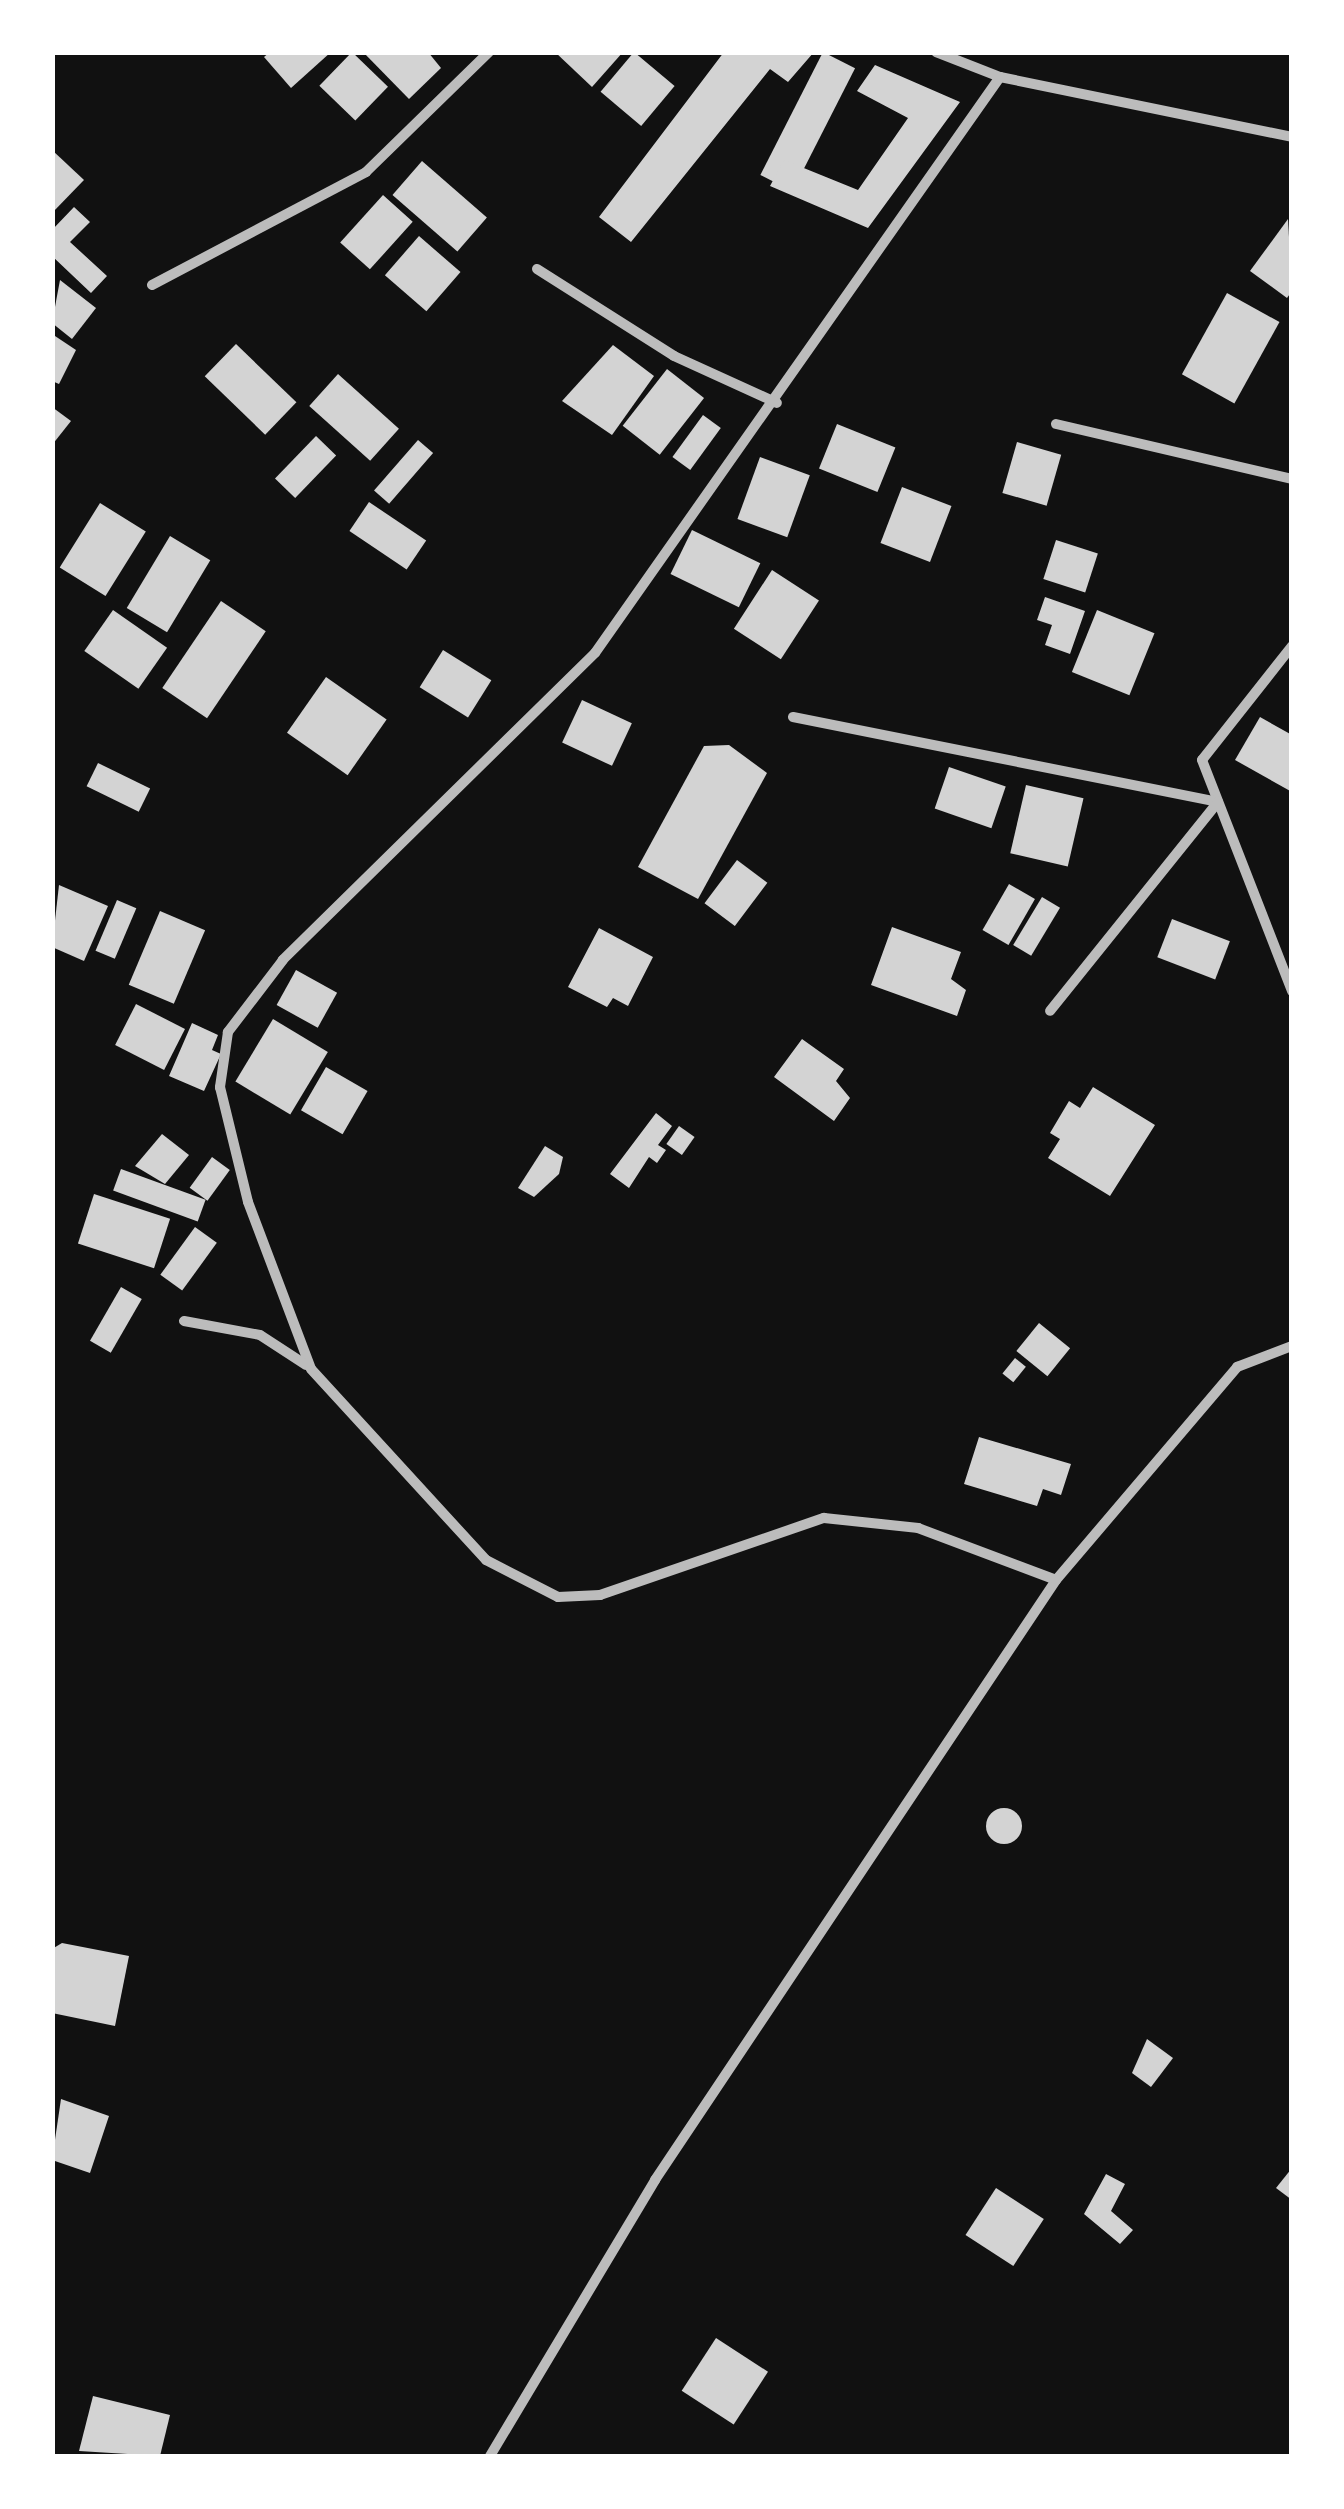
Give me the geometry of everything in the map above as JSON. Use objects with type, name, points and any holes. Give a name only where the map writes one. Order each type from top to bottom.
[{"type":"street","points":[[152,284],[366,172],[489,52]]},
{"type":"street","points":[[936,52],[1000,77],[1292,137]]},
{"type":"street","points":[[311,1368],[248,1202],[220,1086],[228,1032],[284,960],[596,653],[777,403],[1000,77]]},
{"type":"street","points":[[537,270],[674,356],[777,403]]},
{"type":"street","points":[[1056,424],[1292,479]]},
{"type":"street","points":[[1292,646],[1202,760],[1292,992]]},
{"type":"street","points":[[793,717],[1218,802]]},
{"type":"street","points":[[1050,1011],[1218,802]]},
{"type":"street","points":[[184,1321],[260,1335],[311,1368],[486,1560],[558,1598],[600,1595],[824,1518],[918,1528],[1056,1580]]},
{"type":"street","points":[[490,2456],[656,2180],[1056,1580],[1237,1367],[1292,1346]]},
{"type":"building","points":[[270,52],[331,52],[291,88],[264,57]]},
{"type":"building","points":[[352,52],[388,87],[355,121],[319,86]]},
{"type":"building","points":[[363,52],[428,52],[441,68],[409,99]]},
{"type":"building","points":[[555,52],[623,52],[592,87]]},
{"type":"building","points":[[634,52],[675,86],[641,126],[601,92]]},
{"type":"building","points":[[724,52],[814,52],[788,82],[770,69],[631,242],[599,217]]},
{"type":"building","points":[[823,52],[855,68],[792,191],[760,175]]},
{"type":"building","points":[[875,65],[960,102],[868,228],[770,186],[784,160],[858,190],[908,118],[857,91]]},
{"type":"building","points":[[52,150],[84,180],[52,213]]},
{"type":"building","points":[[422,161],[487,217],[457,251],[392,195]]},
{"type":"building","points":[[383,195],[413,222],[370,269],[340,243]]},
{"type":"building","points":[[74,207],[90,222],[70,242],[107,276],[91,293],[52,256],[52,230]]},
{"type":"building","points":[[1288,219],[1292,291],[1287,298],[1250,271]]},
{"type":"building","points":[[419,236],[461,272],[426,311],[385,275]]},
{"type":"building","points":[[60,280],[96,308],[72,339],[52,323]]},
{"type":"building","points":[[1227,293],[1279,322],[1234,403],[1182,374]]},
{"type":"building","points":[[52,334],[76,350],[59,384],[52,381]]},
{"type":"building","points":[[236,344],[296,402],[265,435],[205,376]]},
{"type":"building","points":[[613,345],[654,376],[612,435],[562,401]]},
{"type":"building","points":[[667,369],[704,398],[660,455],[623,426]]},
{"type":"building","points":[[338,374],[399,429],[370,461],[309,406]]},
{"type":"building","points":[[52,407],[71,421],[52,445]]},
{"type":"building","points":[[703,415],[721,428],[690,470],[672,457]]},
{"type":"building","points":[[837,424],[895,448],[877,492],[819,469]]},
{"type":"building","points":[[316,436],[336,455],[295,498],[275,478]]},
{"type":"building","points":[[418,440],[433,453],[389,504],[374,491]]},
{"type":"building","points":[[1017,442],[1061,455],[1047,506],[1002,493]]},
{"type":"building","points":[[760,457],[810,475],[787,537],[737,519]]},
{"type":"building","points":[[902,487],[951,506],[930,562],[880,543]]},
{"type":"building","points":[[369,502],[426,541],[407,570],[349,531]]},
{"type":"building","points":[[100,503],[146,532],[106,596],[60,567]]},
{"type":"building","points":[[692,530],[760,563],[739,607],[671,574]]},
{"type":"building","points":[[170,536],[210,560],[167,632],[127,608]]},
{"type":"building","points":[[1056,540],[1098,554],[1085,593],[1043,579]]},
{"type":"building","points":[[772,570],[819,600],[781,659],[734,629]]},
{"type":"building","points":[[1045,597],[1085,611],[1070,654],[1045,645],[1052,625],[1037,620]]},
{"type":"building","points":[[221,601],[266,631],[207,718],[162,688]]},
{"type":"building","points":[[113,610],[167,648],[138,689],[84,651]]},
{"type":"building","points":[[1097,610],[1154,633],[1129,695],[1072,672]]},
{"type":"building","points":[[443,650],[491,680],[468,718],[420,687]]},
{"type":"building","points":[[326,677],[387,719],[348,775],[287,733]]},
{"type":"building","points":[[582,700],[632,723],[612,766],[562,743]]},
{"type":"building","points":[[1260,717],[1292,735],[1292,792],[1235,760]]},
{"type":"building","points":[[729,745],[767,773],[698,899],[638,867],[704,746]]},
{"type":"building","points":[[98,763],[150,788],[139,812],[87,786]]},
{"type":"building","points":[[949,767],[1006,787],[991,828],[935,809]]},
{"type":"building","points":[[1026,785],[1083,798],[1068,866],[1010,853]]},
{"type":"building","points":[[737,860],[767,883],[735,926],[705,903]]},
{"type":"building","points":[[1009,884],[1035,899],[1008,945],[982,930]]},
{"type":"building","points":[[59,885],[108,906],[84,961],[52,947]]},
{"type":"building","points":[[1042,897],[1060,908],[1031,956],[1013,945]]},
{"type":"building","points":[[117,900],[136,908],[115,959],[96,951]]},
{"type":"building","points":[[160,911],[205,930],[174,1004],[129,985]]},
{"type":"building","points":[[1172,919],[1230,941],[1215,979],[1157,957]]},
{"type":"building","points":[[892,927],[961,952],[951,979],[966,990],[957,1016],[871,985]]},
{"type":"building","points":[[599,928],[653,957],[628,1006],[613,998],[607,1007],[568,987]]},
{"type":"building","points":[[296,970],[337,993],[318,1028],[277,1005]]},
{"type":"building","points":[[136,1004],[185,1029],[164,1070],[115,1045]]},
{"type":"building","points":[[273,1019],[328,1052],[290,1115],[235,1082]]},
{"type":"building","points":[[192,1023],[218,1035],[212,1050],[221,1054],[204,1091],[169,1076]]},
{"type":"building","points":[[802,1039],[844,1069],[836,1081],[850,1098],[834,1121],[774,1077]]},
{"type":"building","points":[[326,1067],[368,1091],[343,1134],[301,1110]]},
{"type":"building","points":[[1093,1087],[1155,1125],[1110,1196],[1048,1158],[1060,1139],[1050,1133],[1069,1101],[1080,1108]]},
{"type":"building","points":[[656,1113],[672,1126],[658,1145],[666,1150],[657,1163],[649,1157],[629,1188],[610,1174]]},
{"type":"building","points":[[679,1126],[695,1137],[682,1155],[666,1144]]},
{"type":"building","points":[[162,1134],[189,1155],[165,1184],[135,1166]]},
{"type":"building","points":[[545,1146],[563,1157],[559,1174],[534,1197],[518,1188]]},
{"type":"building","points":[[212,1157],[230,1170],[207,1201],[190,1188]]},
{"type":"building","points":[[121,1169],[206,1200],[198,1221],[113,1191]]},
{"type":"building","points":[[94,1194],[170,1219],[154,1268],[78,1243]]},
{"type":"building","points":[[195,1227],[217,1243],[182,1291],[160,1275]]},
{"type":"building","points":[[121,1287],[142,1299],[111,1353],[90,1341]]},
{"type":"building","points":[[1039,1323],[1070,1348],[1047,1376],[1016,1351]]},
{"type":"building","points":[[1015,1358],[1026,1367],[1013,1382],[1002,1374]]},
{"type":"building","points":[[979,1437],[1071,1464],[1061,1495],[1043,1489],[1037,1506],[964,1484]]},
{"type":"building","points":[[1004,1808],[1016,1814],[1022,1826],[1016,1838],[1004,1844],[992,1838],[986,1826],[992,1814]]},
{"type":"building","points":[[62,1943],[129,1956],[115,2026],[52,2013],[52,1949]]},
{"type":"building","points":[[1147,2039],[1173,2058],[1151,2087],[1132,2073]]},
{"type":"building","points":[[61,2099],[109,2116],[90,2173],[52,2160]]},
{"type":"building","points":[[1292,2168],[1292,2200],[1276,2188]]},
{"type":"building","points":[[1106,2174],[1125,2184],[1111,2211],[1133,2230],[1120,2244],[1084,2214]]},
{"type":"building","points":[[996,2188],[1044,2219],[1013,2266],[966,2235]]},
{"type":"building","points":[[716,2338],[768,2372],[734,2425],[682,2391]]},
{"type":"building","points":[[93,2396],[170,2415],[160,2456],[79,2451]]}]
